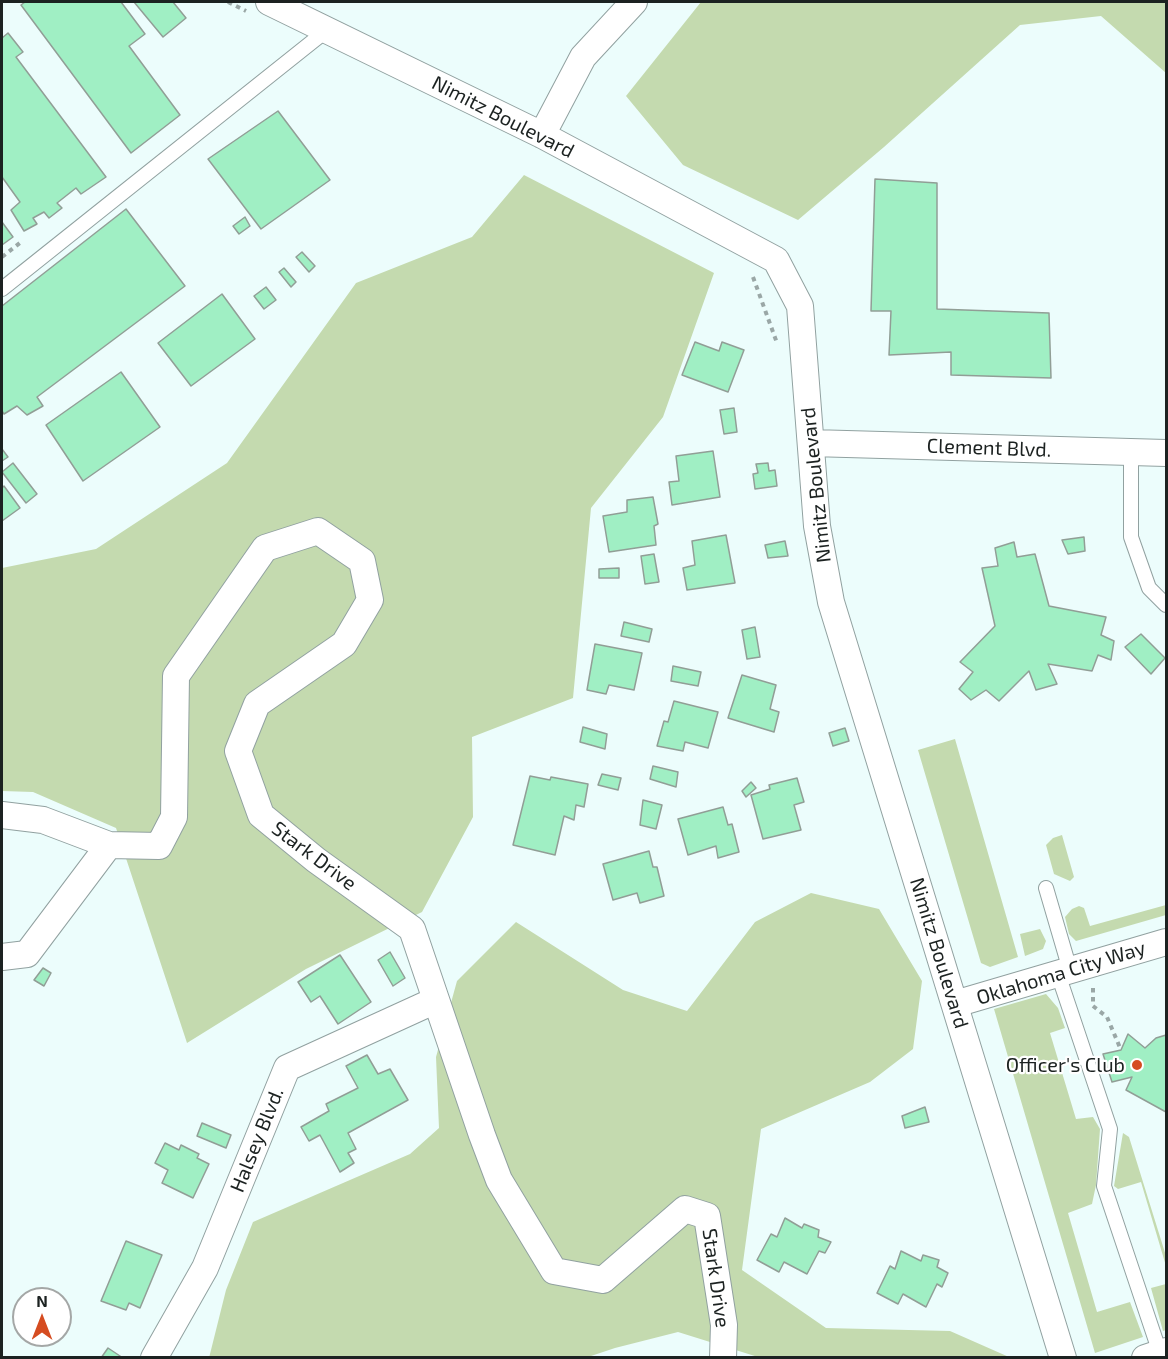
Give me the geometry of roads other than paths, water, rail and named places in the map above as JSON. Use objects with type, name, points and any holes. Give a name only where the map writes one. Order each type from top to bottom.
[{"type":"street","points":[[542,135],[583,57],[634,2]]},
{"type":"street","name":"Nimitz Boulevard","points":[[261,8],[327,30],[542,135],[776,260],[800,306],[817,526],[831,602],[1063,1358]]},
{"type":"street","name":"Clement Blvd.","points":[[811,443],[1167,453]]},
{"type":"street","name":"Stark Drive","points":[[109,845],[159,846],[174,817],[176,676],[265,548],[318,531],[362,561],[370,600],[344,645],[257,704],[238,751],[261,815],[316,860],[412,928],[482,1135],[500,1180],[554,1271],[603,1280],[685,1209],[707,1216],[724,1324],[723,1358]]},
{"type":"street","points":[[2,815],[43,820],[109,845],[27,954],[2,957]]},
{"type":"street","name":"Oklahoma City Way","points":[[955,1004],[1074,975],[1167,942]]},
{"type":"street","name":"Halsey Blvd.","points":[[154,1358],[205,1268],[287,1068],[436,1000]]},
{"type":"lane","points":[[2,289],[327,30]]},
{"type":"lane","points":[[1131,453],[1131,537],[1149,588],[1167,605]]},
{"type":"lane","points":[[1046,888],[1074,975],[1110,1129],[1104,1186],[1157,1354]]},
{"type":"place","name":"Officer's Club","points":[[1137,1065]]}]
